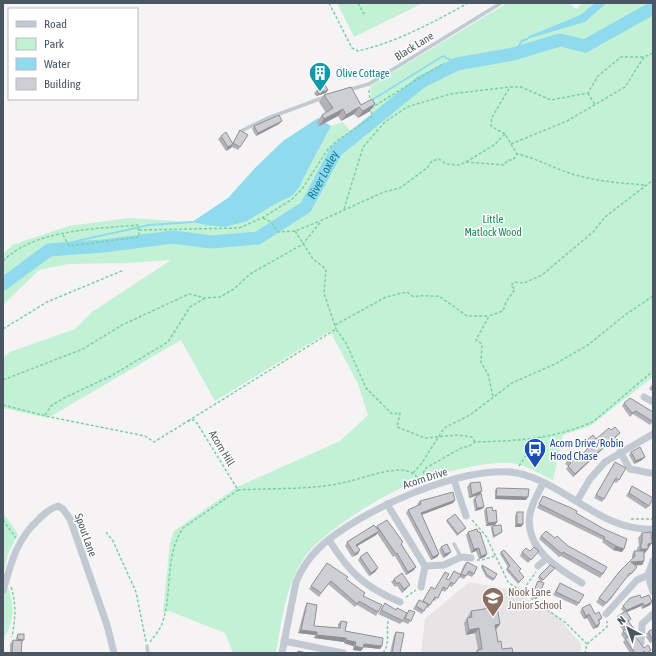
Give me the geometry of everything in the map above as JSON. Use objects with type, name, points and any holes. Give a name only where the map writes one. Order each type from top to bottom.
[{"type":"street","points":[[644,397],[653,402]]},
{"type":"street","points":[[578,501],[597,470],[620,452],[653,434]]},
{"type":"street","points":[[620,452],[630,469],[650,473]]},
{"type":"street","name":"Acorn Drive","points":[[282,653],[293,594],[300,573],[310,557],[329,540],[362,518],[387,504],[424,489],[454,480],[495,473],[517,473],[543,483],[620,524],[637,528],[653,529]]},
{"type":"street","points":[[454,480],[466,516]]},
{"type":"street","points":[[543,483],[530,513],[529,523],[534,543],[547,558],[582,583]]},
{"type":"street","points":[[387,504],[425,566],[420,586]]},
{"type":"street","name":"Spout Lane","points":[[3,591],[19,542],[47,511],[58,506],[63,509],[70,519],[107,625],[114,653]]},
{"type":"street","points":[[329,540],[347,568],[378,593],[400,602]]},
{"type":"street","points":[[425,566],[444,565],[461,557],[471,558]]},
{"type":"street","points":[[538,566],[547,558]]},
{"type":"street","points":[[653,561],[648,575],[653,592]]},
{"type":"street","points":[[606,614],[632,584],[640,578],[648,575]]},
{"type":"street","points":[[642,643],[642,624],[653,614]]},
{"type":"street","points":[[284,641],[343,653]]},
{"type":"lane","name":"Black Lane","points":[[340,93],[369,84],[501,3]]},
{"type":"lane","points":[[243,130],[268,118],[333,95]]},
{"type":"lane","points":[[454,544],[461,557]]},
{"type":"lane","points":[[147,646],[148,653]]},
{"type":"path","points":[[329,3],[352,48],[358,51],[374,47],[432,22],[468,3]]},
{"type":"path","points":[[358,3],[365,16]]},
{"type":"path","points":[[344,209],[363,147],[385,122],[407,107],[450,94],[510,87],[521,87],[551,100],[588,93],[598,76],[621,57],[644,57],[653,53]]},
{"type":"path","points":[[511,144],[566,121],[595,106],[625,87],[644,57]]},
{"type":"path","points":[[371,108],[444,63]]},
{"type":"path","points":[[139,230],[239,228],[262,218],[291,200],[302,189],[321,158],[333,145],[372,117],[369,84]]},
{"type":"path","points":[[510,87],[492,117],[491,126],[505,134],[517,154],[532,157],[570,173],[611,183],[645,185]]},
{"type":"path","points":[[588,93],[595,106]]},
{"type":"path","points":[[262,218],[271,222],[278,232],[295,232],[384,192],[400,188],[427,168],[432,161],[439,159],[446,164],[460,165],[494,145],[505,134]]},
{"type":"path","points":[[466,162],[504,165],[508,160],[513,160],[517,154]]},
{"type":"path","points":[[335,325],[386,297],[407,292],[414,297],[420,295],[430,298],[439,296],[467,316],[489,316],[503,311],[506,302],[515,289],[511,286],[514,282],[524,283],[542,275],[593,232],[605,217],[653,180]]},
{"type":"path","points":[[3,380],[83,349],[122,325],[189,294],[205,298],[220,297],[234,289],[250,274],[303,244],[322,220]]},
{"type":"path","points":[[3,261],[12,252],[62,232],[138,225],[139,237],[69,246],[62,232]]},
{"type":"path","points":[[295,232],[313,259],[326,269],[324,293],[336,329],[346,343],[366,388],[392,414],[400,413],[397,427],[425,438],[440,438],[457,435],[472,437],[475,442]]},
{"type":"path","points":[[3,329],[47,302],[124,270]]},
{"type":"path","points":[[413,473],[440,438],[444,428],[470,415],[512,383],[555,364],[588,345],[625,314],[653,296]]},
{"type":"path","points":[[45,415],[51,406],[64,398],[111,376],[168,342],[190,307],[205,298]]},
{"type":"path","points":[[489,316],[476,340],[482,344],[481,362],[488,374],[493,396]]},
{"type":"path","points":[[3,405],[145,436],[154,442],[336,329]]},
{"type":"path","points":[[422,476],[426,468],[463,447],[475,442],[524,441],[583,427],[594,422],[653,371]]},
{"type":"path","name":"Acorn Hill","points":[[188,421],[194,420],[197,423],[238,490]]},
{"type":"path","points":[[517,473],[520,464],[528,453],[538,451],[541,437]]},
{"type":"path","points":[[422,463],[426,468]]},
{"type":"path","points":[[147,646],[162,626],[175,544],[178,536],[183,528],[238,490],[316,487],[342,483],[374,474],[399,470],[413,473],[418,476],[424,489]]},
{"type":"path","points":[[466,516],[483,532],[508,582],[522,594],[566,623],[586,644]]},
{"type":"path","points":[[3,520],[19,542]]},
{"type":"path","points":[[106,532],[113,541],[136,592],[147,646]]},
{"type":"path","points":[[471,558],[482,560],[494,556]]},
{"type":"path","points":[[522,594],[525,587],[535,576],[538,566]]},
{"type":"path","points":[[7,576],[15,600],[16,617],[12,636]]},
{"type":"path","points":[[400,602],[420,586]]},
{"type":"path","points":[[585,653],[586,644],[607,627],[606,614]]},
{"type":"path","points":[[383,653],[388,643],[387,624],[389,616]]},
{"type":"shaded area","name":"Nook Lane Junior School","points":[[469,582],[506,589],[540,605],[558,617],[581,644],[581,651],[578,653],[421,653],[425,619]]},
{"type":"green space","points":[[337,3],[423,3],[354,37]]},
{"type":"green space","name":"Little Matlock Wood","points":[[507,3],[569,3],[576,9],[583,3],[595,3],[580,15],[529,36],[585,22],[607,3],[653,3],[653,377],[590,426],[563,435],[553,480],[517,464],[505,463],[475,466],[440,474],[410,484],[347,519],[312,549],[304,558],[292,580],[282,616],[276,653],[233,653],[225,633],[169,611],[163,613],[170,543],[174,531],[237,487],[340,441],[368,415],[358,384],[330,331],[215,401],[181,340],[48,418],[3,408],[3,358],[10,352],[75,329],[92,312],[171,260],[127,263],[68,264],[39,270],[3,305],[3,254],[12,245],[69,226],[128,218],[192,222],[205,225],[277,203],[292,196],[301,185],[331,126],[343,122],[351,132],[373,117],[370,86]]},
{"type":"green space","points":[[3,513],[18,534],[8,554],[3,577]]},
{"type":"green space","points":[[7,586],[10,592],[12,619],[3,638],[3,601]]},
{"type":"water","points":[[595,3],[607,3],[585,22],[527,39],[529,36],[580,15]]},
{"type":"water","points":[[318,118],[331,126],[301,185],[292,196],[247,221],[225,227],[192,222],[228,198],[255,168],[283,141]]},
{"type":"building","points":[[325,85],[328,90],[318,93],[317,90]]},
{"type":"building","points":[[351,87],[361,105],[372,99],[375,104],[363,111],[359,107],[346,115],[343,109],[324,119],[322,115],[333,108],[324,95]]},
{"type":"building","points":[[279,115],[282,121],[258,133],[254,126]]},
{"type":"building","points":[[240,130],[248,135],[240,147],[233,143]]},
{"type":"building","points":[[226,132],[233,144],[228,147],[221,136]]},
{"type":"building","points":[[630,398],[653,412],[653,421],[636,411],[632,413],[624,403]]},
{"type":"building","points":[[615,427],[620,433],[615,437],[617,439],[611,444],[609,442],[575,474],[568,466],[571,463],[568,460],[574,454],[578,459],[590,446],[586,441],[593,435],[596,439],[609,428],[611,430]]},
{"type":"building","points":[[640,447],[645,457],[636,461],[631,452]]},
{"type":"building","points":[[615,462],[626,468],[619,480],[616,478],[604,499],[596,495]]},
{"type":"building","points":[[480,482],[482,491],[472,495],[470,483]]},
{"type":"building","points":[[632,486],[653,498],[649,506],[629,493]]},
{"type":"building","points":[[497,488],[529,489],[528,497],[496,496]]},
{"type":"building","points":[[453,492],[455,500],[421,513],[439,554],[433,557],[408,510],[421,504],[420,501]]},
{"type":"building","points":[[481,493],[484,507],[477,508],[475,498]]},
{"type":"building","points":[[543,496],[577,511],[576,513],[604,529],[627,539],[624,549],[604,539],[605,537],[539,504]]},
{"type":"building","points":[[492,507],[493,511],[496,510],[497,522],[488,523],[486,508]]},
{"type":"building","points":[[517,512],[523,512],[523,524],[517,524]]},
{"type":"building","points":[[455,514],[466,528],[458,534],[447,520]]},
{"type":"building","points":[[387,520],[403,542],[401,544],[416,567],[408,572],[397,553],[396,554],[377,526]]},
{"type":"building","points":[[374,525],[379,531],[356,545],[360,550],[355,554],[347,542]]},
{"type":"building","points":[[501,525],[502,532],[494,536],[492,526]]},
{"type":"building","points":[[477,529],[478,532],[480,532],[487,554],[481,556],[479,548],[474,549],[468,532]]},
{"type":"building","points":[[546,531],[555,538],[557,536],[568,546],[607,567],[603,574],[563,552],[562,554],[541,536]]},
{"type":"building","points":[[651,532],[652,543],[648,544],[648,549],[641,549],[642,533]]},
{"type":"building","points":[[447,544],[451,552],[445,554],[441,547]]},
{"type":"building","points":[[534,547],[539,551],[531,560],[522,552],[526,548],[530,551]]},
{"type":"building","points":[[504,550],[521,569],[519,571],[524,577],[519,582],[507,568],[510,566],[501,552]]},
{"type":"building","points":[[634,551],[644,551],[644,561],[631,562],[637,567],[631,574],[630,573],[606,603],[599,598],[619,572],[635,556]]},
{"type":"building","points":[[367,552],[378,568],[371,573],[360,557]]},
{"type":"building","points":[[467,562],[477,567],[474,574],[469,571],[466,576],[461,574]]},
{"type":"building","points":[[327,563],[348,577],[346,579],[365,593],[363,596],[382,605],[378,612],[359,601],[357,604],[331,581],[321,593],[311,586]]},
{"type":"building","points":[[482,565],[497,574],[494,579],[487,575]]},
{"type":"building","points":[[550,565],[555,568],[543,580],[539,576]]},
{"type":"building","points":[[454,571],[461,575],[454,584],[451,582],[447,589],[443,587],[438,598],[435,597],[430,605],[423,601],[431,587],[435,589],[445,572],[449,574],[446,579],[449,580]]},
{"type":"building","points":[[402,573],[410,585],[404,589],[399,582],[397,584],[394,579]]},
{"type":"building","points":[[538,581],[544,583],[538,597],[532,595]]},
{"type":"building","points":[[560,583],[584,595],[579,603],[556,592]]},
{"type":"building","points":[[640,595],[641,598],[649,595],[652,602],[644,606],[643,603],[627,610],[623,606],[630,598]]},
{"type":"building","points":[[419,600],[428,604],[424,611],[416,606]]},
{"type":"building","points":[[307,603],[317,605],[314,626],[340,628],[341,621],[347,622],[345,631],[383,638],[382,646],[364,644],[363,648],[355,646],[356,642],[346,640],[346,638],[317,635],[317,632],[301,630]]},
{"type":"building","points":[[385,603],[396,610],[397,608],[407,613],[403,621],[381,610]]},
{"type":"building","points":[[590,604],[595,614],[599,612],[602,618],[598,620],[600,623],[596,626],[589,614],[586,616],[582,608]]},
{"type":"building","points":[[497,607],[500,624],[495,625],[498,642],[501,641],[502,649],[512,648],[513,653],[478,653],[477,650],[482,649],[479,628],[469,630],[467,618],[472,617],[471,611]]},
{"type":"building","points":[[409,610],[415,612],[411,621],[405,618]]},
{"type":"building","points":[[626,611],[631,619],[628,621],[635,630],[632,632],[644,648],[648,645],[651,650],[647,653],[644,651],[642,653],[635,653],[625,639],[628,637],[623,631],[626,629],[618,616]]},
{"type":"building","points":[[653,629],[653,640],[649,631]]},
{"type":"building","points":[[396,632],[404,633],[400,653],[392,653]]},
{"type":"building","points":[[18,634],[24,634],[24,640],[17,639]]},
{"type":"building","points":[[13,640],[22,641],[21,653],[12,653]]},
{"type":"waterway","name":"River Loxley","points":[[3,284],[49,250],[103,246],[173,237],[211,242],[258,238],[306,207],[336,151],[421,82],[457,64],[513,54],[560,40],[585,46],[653,8]]},
{"type":"waterway","points":[[513,54],[522,41],[527,39]]},
{"type":"waterway","points":[[372,100],[443,56],[457,64]]},
{"type":"waterway","points":[[63,249],[68,243],[149,225],[192,222]]},
{"type":"place","name":"Olive Cottage","points":[[320,92]]},
{"type":"place","name":"Acorn Drive/Robin Hood Chase","points":[[535,468]]},
{"type":"place","name":"Nook Lane Junior School","points":[[493,618]]}]
